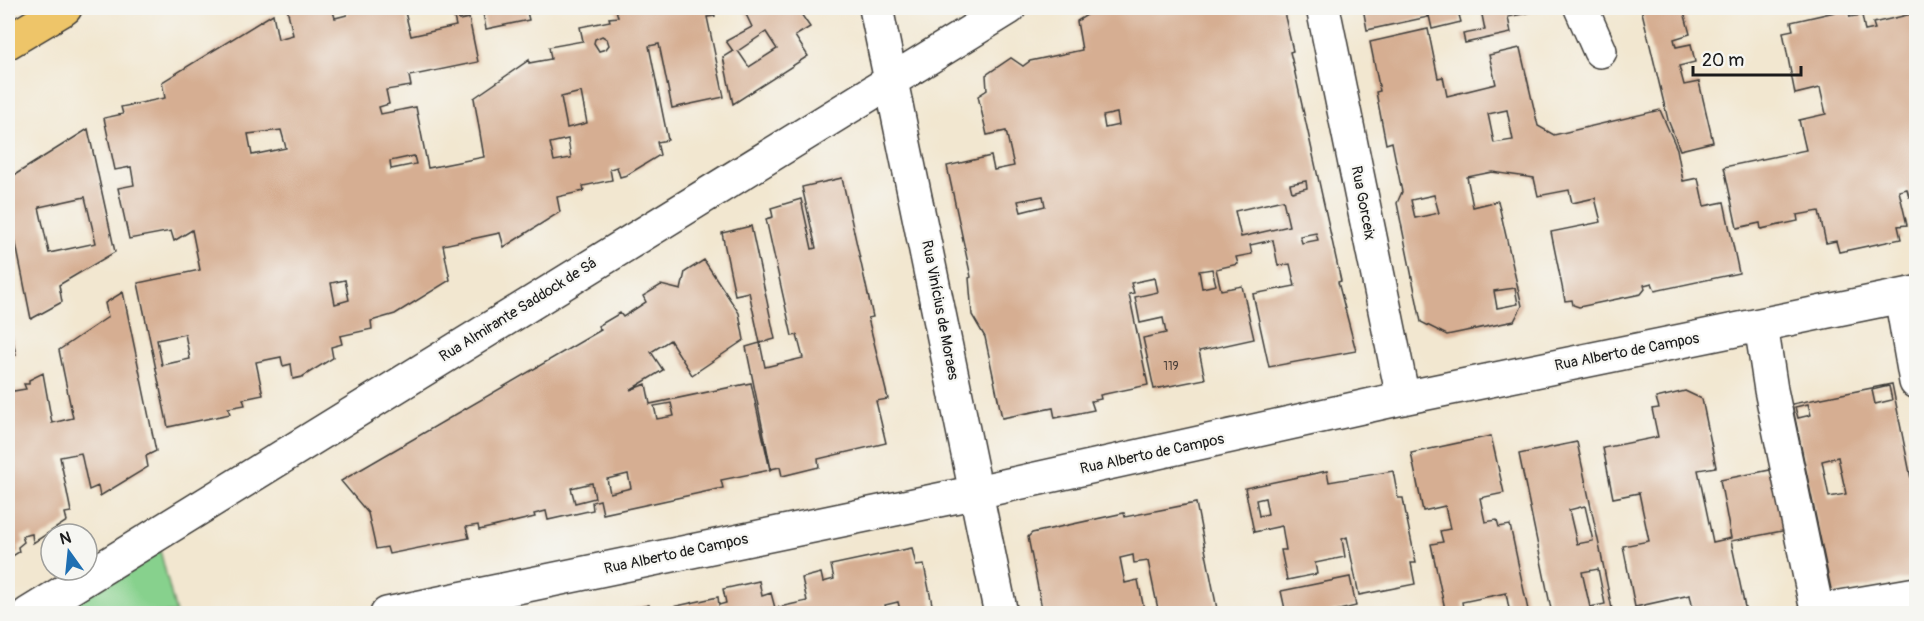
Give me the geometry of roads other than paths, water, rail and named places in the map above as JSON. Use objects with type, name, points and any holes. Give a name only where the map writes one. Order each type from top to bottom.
[{"type":"highway","points":[[8,42],[64,8]]},
{"type":"street","name":"Rua Vinícius de Moraes","points":[[876,8],[1001,614]]},
{"type":"street","name":"Rua Almirante Saddock de Sá","points":[[28,614],[892,77],[1010,8]]},
{"type":"street","name":"Rua Gorceix","points":[[1323,8],[1403,398]]},
{"type":"street","points":[[1581,8],[1600,51]]},
{"type":"street","name":"Rua Alberto de Campos","points":[[387,614],[977,492],[1403,398],[1909,295]]},
{"type":"street","points":[[1909,295],[1917,382]]},
{"type":"street","points":[[1761,325],[1771,390],[1815,601],[1823,610],[1917,594]]}]
